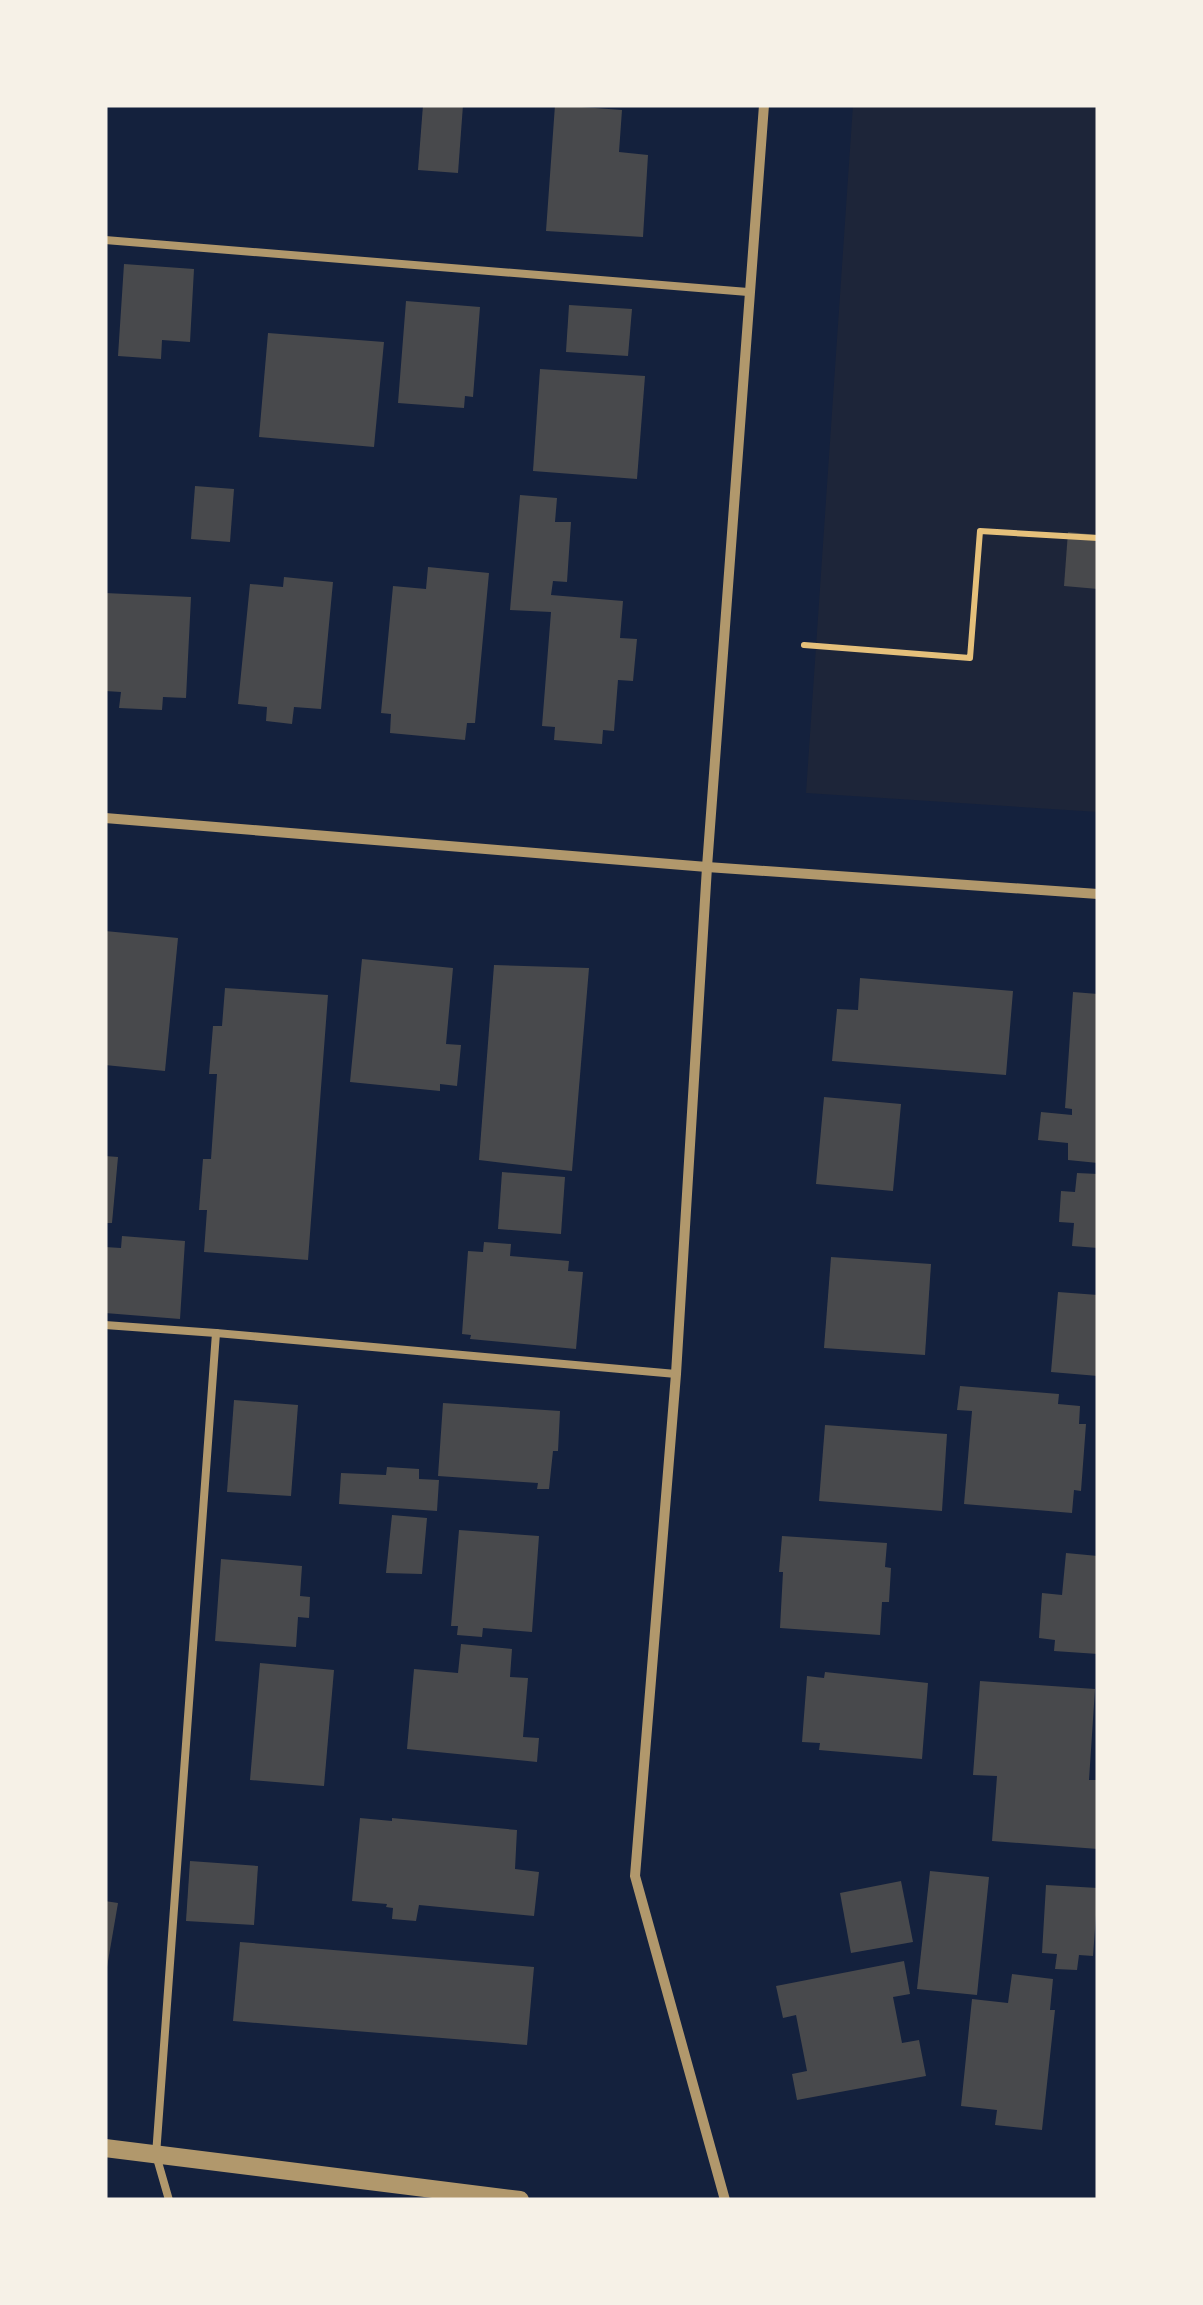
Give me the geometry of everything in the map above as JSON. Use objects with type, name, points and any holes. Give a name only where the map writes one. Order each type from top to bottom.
[{"type":"street","points":[[725,2200],[635,1876],[676,1374],[708,867],[764,105]]},
{"type":"street","points":[[105,818],[1098,894]]},
{"type":"street","points":[[105,2148],[520,2200]]},
{"type":"lane","points":[[105,240],[748,292]]},
{"type":"lane","points":[[105,1325],[676,1374]]},
{"type":"lane","points":[[169,2200],[156,2155],[216,1334]]},
{"type":"path","points":[[804,645],[970,658],[980,531],[1098,538]]},
{"type":"shaded area","points":[[853,105],[1098,105],[1098,812],[806,793]]},
{"type":"building","points":[[423,105],[463,105],[458,173],[418,170]]},
{"type":"building","points":[[555,105],[622,110],[619,152],[648,155],[643,237],[546,231]]},
{"type":"building","points":[[124,264],[194,269],[190,342],[162,340],[161,359],[118,356]]},
{"type":"building","points":[[406,301],[480,307],[473,397],[465,396],[464,408],[398,403]]},
{"type":"building","points":[[569,305],[632,309],[628,356],[566,352]]},
{"type":"building","points":[[268,333],[384,342],[374,447],[259,437]]},
{"type":"building","points":[[540,369],[645,376],[637,479],[533,471]]},
{"type":"building","points":[[195,486],[234,489],[230,542],[191,539]]},
{"type":"building","points":[[520,495],[557,498],[555,522],[571,522],[567,582],[553,581],[551,595],[623,601],[620,638],[637,639],[633,681],[618,680],[614,731],[603,730],[602,744],[554,740],[555,727],[542,726],[551,612],[510,610]]},
{"type":"building","points":[[1068,532],[1098,535],[1098,589],[1064,586]]},
{"type":"building","points":[[428,567],[489,573],[475,723],[467,723],[465,740],[390,733],[391,714],[381,713],[393,586],[426,589]]},
{"type":"building","points":[[284,577],[333,582],[321,709],[294,707],[292,724],[266,721],[267,707],[238,704],[250,584],[283,587]]},
{"type":"building","points":[[105,593],[191,597],[186,698],[163,697],[162,710],[119,708],[121,692],[105,691]]},
{"type":"building","points":[[105,931],[178,938],[165,1071],[105,1065]]},
{"type":"building","points":[[362,959],[453,968],[446,1044],[461,1045],[457,1086],[440,1084],[440,1091],[350,1082]]},
{"type":"building","points":[[494,965],[589,968],[572,1171],[479,1160]]},
{"type":"building","points":[[860,978],[1013,991],[1006,1075],[832,1061],[837,1009],[858,1010]]},
{"type":"building","points":[[225,988],[328,995],[308,1260],[204,1252],[207,1210],[199,1210],[203,1159],[211,1159],[217,1074],[209,1074],[213,1026],[222,1026]]},
{"type":"building","points":[[1073,992],[1098,994],[1098,1163],[1068,1160],[1068,1143],[1038,1140],[1041,1112],[1072,1115],[1072,1109],[1065,1108]]},
{"type":"building","points":[[824,1097],[901,1104],[893,1191],[816,1184]]},
{"type":"building","points":[[105,1156],[118,1157],[112,1223],[105,1223]]},
{"type":"building","points":[[502,1172],[565,1177],[561,1234],[498,1229]]},
{"type":"building","points":[[1077,1173],[1098,1174],[1098,1248],[1072,1246],[1074,1223],[1059,1222],[1061,1191],[1075,1192]]},
{"type":"building","points":[[122,1236],[185,1241],[180,1319],[105,1313],[105,1247],[121,1248]]},
{"type":"building","points":[[484,1242],[511,1244],[510,1256],[569,1261],[568,1271],[583,1272],[576,1349],[470,1339],[471,1335],[462,1334],[468,1251],[483,1252]]},
{"type":"building","points":[[831,1257],[931,1264],[925,1355],[824,1348]]},
{"type":"building","points":[[1058,1292],[1098,1295],[1098,1376],[1051,1372]]},
{"type":"building","points":[[960,1386],[1059,1394],[1058,1404],[1080,1406],[1079,1424],[1086,1424],[1081,1491],[1074,1490],[1072,1513],[964,1504],[972,1411],[957,1410]]},
{"type":"building","points":[[234,1400],[298,1405],[291,1496],[227,1492]]},
{"type":"building","points":[[443,1403],[560,1411],[558,1451],[553,1451],[549,1489],[537,1489],[538,1483],[438,1476]]},
{"type":"building","points":[[825,1425],[947,1434],[942,1511],[819,1501]]},
{"type":"building","points":[[387,1467],[419,1469],[419,1479],[439,1480],[437,1511],[339,1504],[341,1473],[386,1475]]},
{"type":"building","points":[[392,1515],[427,1518],[422,1574],[386,1573]]},
{"type":"building","points":[[459,1530],[539,1536],[532,1632],[483,1628],[482,1637],[457,1635],[458,1626],[451,1626]]},
{"type":"building","points":[[782,1536],[887,1543],[885,1567],[891,1568],[889,1602],[882,1602],[880,1635],[780,1628]]},
{"type":"building","points":[[1066,1553],[1098,1556],[1098,1654],[1054,1651],[1055,1640],[1039,1638],[1042,1593],[1062,1595]]},
{"type":"building","points":[[221,1559],[302,1566],[300,1596],[310,1597],[309,1618],[298,1617],[296,1647],[215,1641]]},
{"type":"building","points":[[461,1644],[512,1649],[510,1677],[528,1678],[523,1737],[539,1738],[537,1762],[407,1749],[414,1669],[458,1673]]},
{"type":"building","points":[[260,1663],[334,1670],[324,1786],[250,1780]]},
{"type":"building","points":[[825,1672],[928,1683],[922,1759],[819,1750],[820,1743],[802,1742],[807,1676],[824,1678]]},
{"type":"building","points":[[980,1681],[1095,1689],[1089,1780],[1098,1780],[1098,1849],[992,1841],[997,1776],[973,1775]]},
{"type":"building","points":[[360,1818],[517,1830],[515,1869],[539,1872],[534,1916],[419,1905],[416,1921],[392,1919],[393,1908],[386,1907],[387,1904],[352,1901]]},
{"type":"building","points":[[190,1861],[258,1866],[254,1925],[186,1921]]},
{"type":"building","points":[[930,1871],[989,1877],[977,1995],[917,1989]]},
{"type":"building","points":[[901,1881],[913,1942],[851,1953],[840,1893]]},
{"type":"building","points":[[1046,1885],[1098,1888],[1093,1956],[1079,1955],[1077,1970],[1055,1969],[1057,1954],[1042,1953]]},
{"type":"building","points":[[105,1901],[118,1903],[107,1967],[105,1967]]},
{"type":"building","points":[[240,1942],[534,1967],[527,2045],[233,2021]]},
{"type":"building","points":[[904,1961],[910,1994],[893,1997],[902,2043],[919,2040],[926,2076],[797,2100],[792,2074],[807,2071],[796,2015],[783,2018],[776,1986]]},
{"type":"building","points":[[1012,1974],[1053,1979],[1050,2010],[1055,2010],[1042,2130],[995,2125],[997,2110],[961,2106],[972,1999],[1008,2003]]}]
